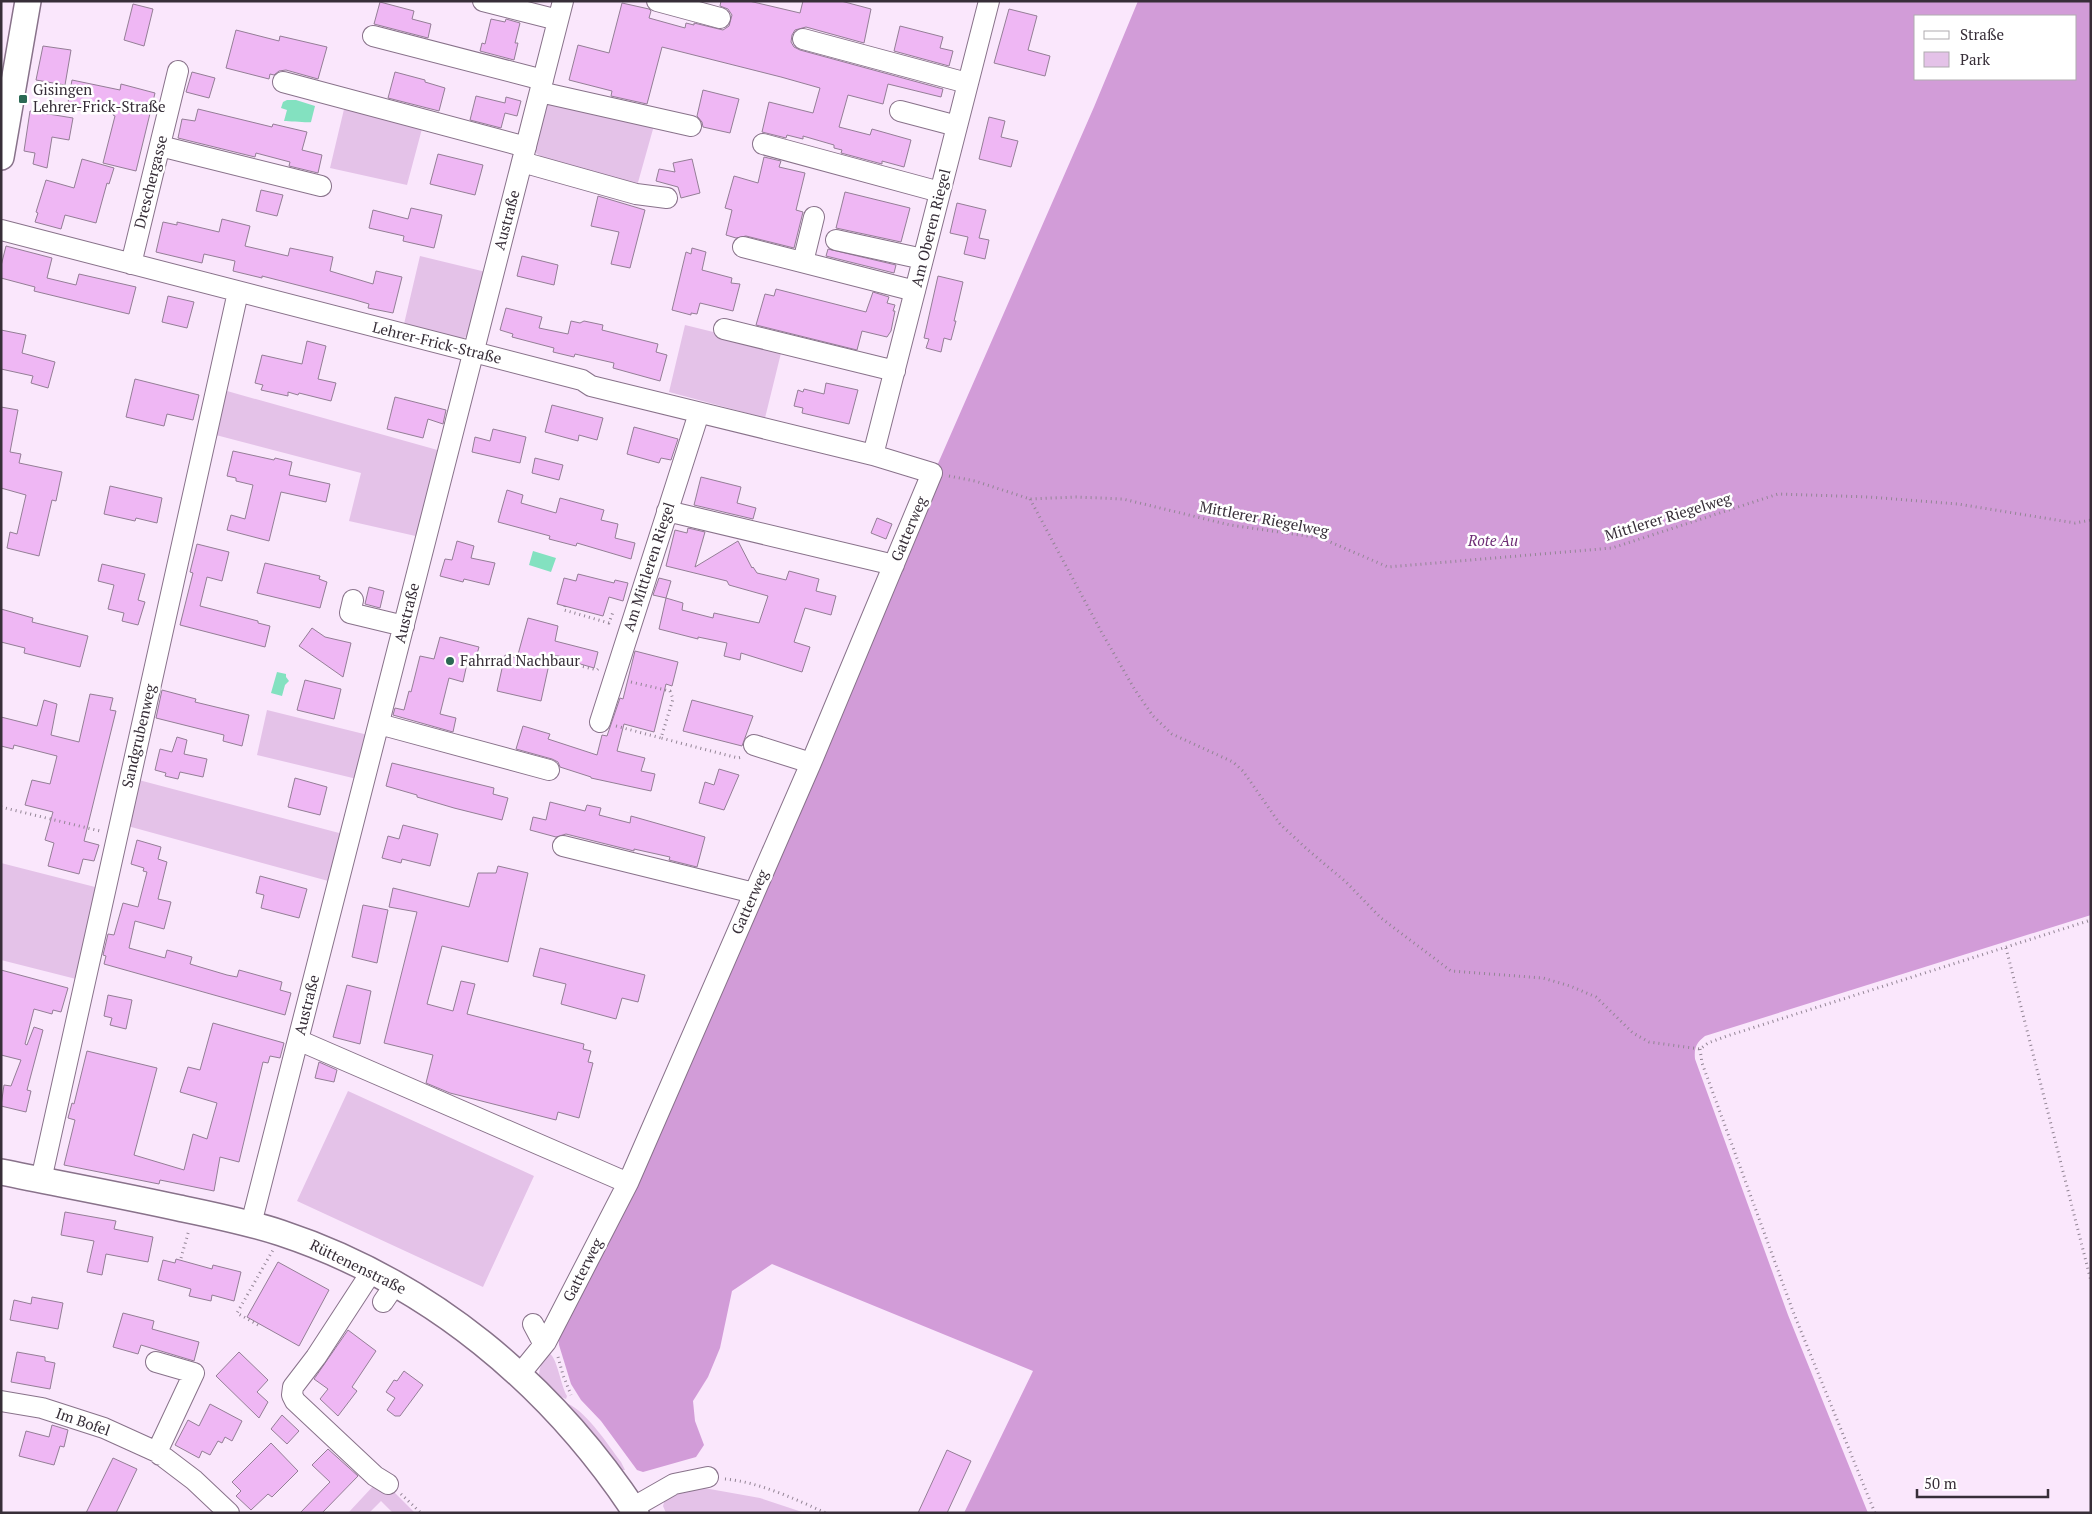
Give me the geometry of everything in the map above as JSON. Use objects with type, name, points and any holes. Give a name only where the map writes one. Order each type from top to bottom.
[{"type":"main road","points":[[1,158],[28,1]]},
{"type":"main road","name":"Rüttenenstraße","points":[[1,1172],[251,1224],[313,1244],[372,1271],[389,1292],[445,1315],[485,1344],[520,1374],[552,1406],[604,1466],[634,1510]]},
{"type":"street","points":[[483,1],[561,11]]},
{"type":"street","points":[[658,1],[720,18]]},
{"type":"street","name":"Am Oberen Riegel","points":[[873,455],[989,1]]},
{"type":"street","name":"Austraße","points":[[251,1224],[561,11]]},
{"type":"street","points":[[373,36],[542,86],[691,126]]},
{"type":"street","points":[[803,39],[967,84]]},
{"type":"street","name":"Dreschergasse","points":[[131,264],[178,71]]},
{"type":"street","points":[[283,82],[524,154],[636,194],[667,198]]},
{"type":"street","points":[[900,111],[957,126]]},
{"type":"street","points":[[763,144],[940,192]]},
{"type":"street","points":[[160,146],[322,186]]},
{"type":"street","points":[[802,262],[814,218]]},
{"type":"street","name":"Lehrer-Frick-Straße","points":[[1,230],[582,380],[591,386],[873,455]]},
{"type":"street","points":[[836,240],[923,259]]},
{"type":"street","points":[[743,247],[915,290]]},
{"type":"street","name":"Sandgrubenweg","points":[[41,1180],[238,292]]},
{"type":"street","points":[[724,329],[895,371]]},
{"type":"street","name":"Am Mittleren Riegel","points":[[600,722],[606,671],[667,511],[699,412]]},
{"type":"street","points":[[873,455],[932,473]]},
{"type":"street","name":"Gatterweg","points":[[520,1374],[546,1342],[607,1211],[628,1183],[811,763],[932,473]]},
{"type":"street","points":[[667,511],[894,565]]},
{"type":"street","points":[[352,600],[350,613],[404,626]]},
{"type":"street","points":[[379,724],[549,770]]},
{"type":"street","points":[[754,745],[811,763]]},
{"type":"street","points":[[563,846],[754,893]]},
{"type":"street","points":[[298,1040],[628,1183]]},
{"type":"street","points":[[372,1271],[316,1357],[293,1387],[292,1394],[295,1401],[375,1476],[388,1484]]},
{"type":"street","points":[[533,1324],[541,1339],[546,1342]]},
{"type":"street","points":[[156,1362],[194,1373],[161,1455]]},
{"type":"street","name":"Im Bofel","points":[[1,1401],[42,1408],[104,1428],[161,1455],[194,1480],[228,1513]]},
{"type":"street","points":[[634,1510],[674,1484],[708,1477]]},
{"type":"path","name":"Mittlerer Riegelweg","points":[[932,473],[975,481],[1030,498],[1076,497],[1123,500],[1230,525],[1321,538],[1388,567],[1612,548],[1778,494],[1869,497],[1958,504],[2075,523],[2091,520]]},
{"type":"path","points":[[1030,498],[1102,632],[1135,690],[1153,716],[1172,734],[1233,762],[1242,771],[1280,824],[1346,882],[1381,918],[1451,971],[1543,978],[1570,986],[1596,997],[1633,1033],[1649,1042],[1700,1049],[1708,1043],[1736,1033],[2091,920]]},
{"type":"path","points":[[565,606],[564,610],[609,623],[613,612]]},
{"type":"path","points":[[549,658],[606,671],[670,691],[673,699],[661,738]]},
{"type":"path","points":[[600,722],[738,758],[751,755],[754,745]]},
{"type":"path","points":[[1,807],[117,835]]},
{"type":"path","points":[[2006,948],[2091,1281]]},
{"type":"path","points":[[1700,1049],[1702,1063],[1794,1314],[1875,1513]]},
{"type":"path","points":[[181,1258],[191,1222]]},
{"type":"path","points":[[258,1325],[237,1313],[277,1243]]},
{"type":"path","points":[[546,1342],[555,1351],[568,1390],[574,1400]]},
{"type":"path","points":[[708,1477],[751,1484],[803,1502],[826,1513]]},
{"type":"path","points":[[388,1484],[420,1513]]},
{"type":"green space","name":"Rote Au","points":[[1138,1],[2091,1],[2091,915],[1705,1036],[1696,1046],[1695,1052],[1695,1059],[1788,1315],[1868,1513],[964,1513],[1033,1371],[772,1264],[732,1291],[720,1348],[708,1377],[693,1401],[695,1421],[704,1445],[696,1457],[643,1472],[637,1470],[601,1421],[581,1400],[571,1384],[559,1345],[558,1332],[1094,107]]},
{"type":"green space","points":[[546,97],[655,122],[637,186],[549,161],[537,154],[533,149]]},
{"type":"green space","points":[[345,105],[423,125],[407,185],[330,168]]},
{"type":"green space","points":[[420,256],[486,272],[469,334],[464,338],[457,339],[404,324]]},
{"type":"green space","points":[[685,325],[782,349],[765,418],[669,392]]},
{"type":"green space","points":[[227,391],[441,451],[420,537],[349,521],[361,473],[212,434],[223,393]]},
{"type":"green space","points":[[267,710],[368,735],[357,779],[257,755]]},
{"type":"green space","points":[[135,779],[343,834],[332,882],[124,825]]},
{"type":"green space","points":[[1,863],[99,888],[80,980],[1,960]]},
{"type":"green space","points":[[348,1091],[534,1176],[483,1287],[297,1201]]},
{"type":"green space","points":[[550,1354],[557,1366],[567,1396],[566,1399],[559,1396],[539,1376],[542,1363]]},
{"type":"green space","points":[[563,1402],[571,1405],[587,1419],[621,1462],[625,1470],[622,1470],[595,1436]]},
{"type":"green space","points":[[376,1483],[389,1487],[415,1513],[393,1513],[381,1501],[369,1513],[349,1512]]},
{"type":"green space","points":[[704,1488],[760,1498],[805,1513],[666,1513],[663,1506],[665,1499],[684,1491]]},
{"type":"shaded area","points":[[296,100],[315,106],[311,122],[284,121],[287,110],[281,108],[283,102]]},
{"type":"shaded area","points":[[533,551],[556,558],[551,572],[529,565]]},
{"type":"shaded area","points":[[277,672],[286,674],[289,681],[285,685],[282,696],[271,693]]},
{"type":"building","points":[[721,1],[749,1],[800,13],[803,1],[841,1],[871,9],[864,43],[806,27],[795,30],[791,42],[794,47],[800,50],[943,89],[941,97],[888,84],[883,104],[848,95],[839,127],[870,135],[872,129],[911,140],[904,167],[882,161],[882,164],[841,153],[842,150],[834,148],[834,145],[803,136],[803,139],[787,135],[786,138],[762,132],[769,102],[813,113],[820,88],[781,77],[662,47],[647,104],[611,96],[612,91],[569,80],[578,45],[609,53],[622,3],[649,9],[651,11],[649,18],[685,28],[686,23],[694,25],[694,23],[723,30],[729,26],[732,15],[728,9],[720,6]]},
{"type":"building","points":[[380,2],[414,11],[412,19],[431,24],[428,38],[374,24]]},
{"type":"building","points":[[133,4],[153,9],[144,46],[124,40]]},
{"type":"building","points":[[1009,9],[1037,16],[1028,50],[1050,56],[1045,76],[994,63]]},
{"type":"building","points":[[491,19],[505,22],[506,19],[520,23],[515,43],[518,43],[514,60],[480,51],[482,43],[485,44]]},
{"type":"building","points":[[900,26],[943,37],[940,48],[953,51],[949,66],[894,51]]},
{"type":"building","points":[[236,30],[279,41],[280,36],[327,47],[318,79],[286,70],[279,71],[274,75],[270,74],[269,79],[226,68]]},
{"type":"building","points":[[43,46],[71,50],[65,85],[36,80]]},
{"type":"building","points":[[192,72],[215,78],[209,98],[186,92]]},
{"type":"building","points":[[395,72],[425,80],[425,82],[445,88],[439,111],[388,98]]},
{"type":"building","points":[[72,80],[120,90],[121,84],[155,93],[136,171],[103,163],[115,116],[113,115],[114,112],[83,105],[82,111],[67,108]]},
{"type":"building","points":[[703,90],[739,99],[730,133],[703,127],[702,122],[697,116]]},
{"type":"building","points":[[476,96],[505,103],[506,97],[521,101],[517,116],[505,113],[501,128],[470,120]]},
{"type":"building","points":[[198,109],[272,127],[273,124],[307,132],[302,150],[322,155],[318,173],[289,166],[290,162],[256,153],[255,157],[178,138],[182,119],[195,121]]},
{"type":"building","points":[[30,111],[73,118],[69,140],[52,137],[47,168],[33,164],[35,153],[24,151]]},
{"type":"building","points":[[989,117],[1005,121],[1001,137],[1018,141],[1011,167],[979,159]]},
{"type":"building","points":[[438,154],[483,165],[475,195],[430,184]]},
{"type":"building","points":[[764,157],[781,161],[779,167],[805,173],[796,210],[803,212],[794,248],[746,236],[736,238],[726,235],[732,210],[725,208],[734,176],[758,183]]},
{"type":"building","points":[[82,159],[114,168],[109,184],[107,183],[96,223],[65,215],[61,229],[35,222],[38,213],[36,212],[46,180],[74,188]]},
{"type":"building","points":[[692,159],[700,193],[681,198],[678,187],[656,181],[659,169],[675,172],[673,163]]},
{"type":"building","points":[[261,190],[283,195],[277,216],[256,211]]},
{"type":"building","points":[[845,192],[910,208],[901,242],[836,228]]},
{"type":"building","points":[[598,196],[645,210],[630,268],[611,264],[619,232],[591,226]]},
{"type":"building","points":[[957,203],[986,210],[979,238],[989,240],[985,259],[964,254],[968,237],[950,233]]},
{"type":"building","points":[[411,208],[442,215],[434,248],[403,241],[404,236],[369,228],[373,210],[408,219]]},
{"type":"building","points":[[222,219],[250,226],[245,246],[288,256],[290,248],[333,257],[330,271],[373,284],[376,271],[402,277],[393,313],[368,308],[369,304],[352,299],[262,276],[262,278],[233,271],[235,261],[204,254],[202,263],[156,252],[163,222],[177,225],[177,222],[219,232]]},
{"type":"building","points":[[6,246],[52,258],[47,278],[76,285],[79,274],[136,287],[129,314],[34,291],[35,287],[1,278],[1,266]]},
{"type":"building","points":[[692,248],[706,252],[702,270],[732,278],[731,283],[740,284],[733,311],[700,303],[697,314],[691,313],[691,315],[672,310],[686,252],[691,254]]},
{"type":"building","points":[[828,249],[896,265],[894,273],[826,256]]},
{"type":"building","points":[[522,256],[558,265],[554,285],[517,276]]},
{"type":"building","points":[[938,276],[963,282],[951,340],[944,338],[941,352],[926,348],[929,339],[924,338]]},
{"type":"building","points":[[776,289],[866,312],[873,292],[889,297],[887,303],[895,305],[891,331],[887,337],[862,331],[857,350],[756,325],[765,294],[774,296]]},
{"type":"building","points":[[168,296],[194,302],[187,328],[162,322]]},
{"type":"building","points":[[506,308],[542,317],[539,328],[568,334],[571,321],[580,323],[584,321],[603,325],[602,330],[658,344],[656,352],[667,355],[660,381],[613,368],[614,363],[575,354],[574,357],[553,352],[554,348],[512,337],[513,334],[500,330]]},
{"type":"building","points":[[1,330],[26,335],[22,353],[55,362],[48,388],[31,383],[33,376],[1,369]]},
{"type":"building","points":[[307,341],[326,346],[318,379],[336,383],[331,401],[299,393],[298,395],[288,392],[288,396],[261,390],[263,385],[255,383],[262,355],[302,364]]},
{"type":"building","points":[[135,379],[199,395],[193,420],[167,414],[164,426],[126,417]]},
{"type":"building","points":[[826,383],[858,390],[849,424],[802,413],[803,408],[794,406],[798,390],[803,392],[804,389],[824,394]]},
{"type":"building","points":[[395,397],[446,410],[443,424],[428,419],[423,438],[387,429]]},
{"type":"building","points":[[552,405],[603,418],[597,440],[579,435],[578,441],[545,432]]},
{"type":"building","points":[[1,407],[18,410],[10,452],[21,454],[19,463],[62,472],[56,501],[52,500],[39,556],[7,548],[10,532],[17,534],[26,495],[1,488]]},
{"type":"building","points":[[634,427],[678,439],[671,460],[661,458],[659,463],[627,454]]},
{"type":"building","points":[[493,429],[526,437],[520,463],[472,452],[475,437],[490,441]]},
{"type":"building","points":[[233,451],[292,462],[289,475],[330,484],[326,502],[281,492],[269,541],[227,530],[231,515],[245,519],[253,485],[236,481],[236,478],[227,476]]},
{"type":"building","points":[[535,458],[563,465],[559,480],[532,473]]},
{"type":"building","points":[[701,477],[741,487],[737,503],[756,508],[753,519],[694,505]]},
{"type":"building","points":[[110,486],[162,498],[157,523],[136,518],[135,521],[104,514]]},
{"type":"building","points":[[507,490],[523,495],[521,503],[556,513],[560,498],[604,510],[601,520],[618,524],[615,538],[635,543],[631,559],[577,543],[576,546],[549,539],[550,536],[498,522]]},
{"type":"building","points":[[877,518],[892,524],[886,539],[871,533]]},
{"type":"building","points":[[688,528],[705,532],[695,567],[738,541],[752,568],[757,573],[786,580],[789,571],[819,579],[816,591],[836,596],[831,615],[805,608],[794,642],[810,647],[802,672],[741,653],[740,660],[724,656],[727,643],[698,637],[698,639],[659,629],[666,598],[683,603],[682,610],[713,618],[714,613],[759,623],[768,596],[729,585],[727,581],[666,566],[675,530],[687,533]]},
{"type":"building","points":[[457,541],[474,546],[471,558],[495,563],[489,585],[464,579],[463,582],[440,576],[445,559],[452,560]]},
{"type":"building","points":[[197,544],[229,552],[222,581],[207,577],[200,606],[258,621],[258,623],[270,626],[265,647],[180,625],[193,573],[190,572]]},
{"type":"building","points":[[265,563],[320,576],[319,579],[327,582],[320,608],[257,593]]},
{"type":"building","points":[[102,564],[145,574],[138,600],[145,602],[138,625],[122,621],[124,613],[108,609],[114,585],[98,581]]},
{"type":"building","points":[[578,574],[614,583],[615,580],[628,583],[623,601],[609,597],[603,616],[557,604],[564,578],[576,581]]},
{"type":"building","points":[[659,578],[671,581],[666,598],[653,595]]},
{"type":"building","points":[[369,587],[384,591],[380,608],[365,604]]},
{"type":"building","points":[[1,609],[33,618],[32,622],[88,636],[80,667],[24,653],[25,648],[1,642]]},
{"type":"building","points":[[528,618],[558,626],[555,641],[598,652],[594,668],[577,663],[578,659],[551,655],[541,701],[497,691],[505,655],[517,658]]},
{"type":"building","points":[[312,628],[325,637],[351,643],[343,677],[299,646]]},
{"type":"building","points":[[440,637],[479,647],[475,661],[468,659],[463,682],[449,678],[440,714],[456,718],[453,732],[393,715],[395,708],[404,710],[409,691],[411,692],[420,656],[434,659]]},
{"type":"building","points":[[635,651],[678,662],[672,686],[666,684],[654,732],[624,724],[617,751],[645,758],[641,771],[655,774],[651,791],[591,778],[560,767],[558,762],[552,759],[516,749],[523,726],[550,734],[548,739],[597,755],[602,735],[607,736],[620,698],[623,699]]},
{"type":"building","points":[[305,680],[341,689],[334,719],[297,710]]},
{"type":"building","points":[[162,690],[196,699],[195,702],[249,715],[242,746],[223,741],[224,735],[156,718]]},
{"type":"building","points":[[90,694],[113,698],[110,710],[116,711],[84,841],[99,845],[94,861],[83,859],[79,874],[48,866],[54,843],[45,840],[53,812],[25,805],[32,780],[50,784],[57,756],[14,745],[13,749],[1,746],[1,717],[37,726],[44,700],[57,704],[51,735],[79,742]]},
{"type":"building","points":[[692,700],[753,716],[742,746],[683,731]]},
{"type":"building","points":[[177,737],[187,740],[184,754],[207,759],[203,777],[180,772],[178,779],[165,776],[166,773],[155,770],[160,749],[172,752]]},
{"type":"building","points":[[392,763],[494,788],[493,794],[508,798],[502,820],[454,808],[386,786]]},
{"type":"building","points":[[719,769],[739,775],[724,810],[699,803],[705,782],[714,785]]},
{"type":"building","points":[[295,778],[327,787],[320,815],[288,807]]},
{"type":"building","points":[[550,802],[585,811],[587,805],[601,808],[599,815],[630,823],[631,816],[705,837],[697,867],[669,860],[670,857],[634,849],[634,851],[566,834],[556,837],[530,830],[533,817],[546,820]]},
{"type":"building","points":[[403,825],[438,834],[430,866],[402,859],[401,863],[382,858],[388,836],[399,839]]},
{"type":"building","points":[[137,840],[161,847],[158,859],[167,862],[158,899],[171,902],[164,929],[135,921],[129,948],[165,958],[167,950],[192,957],[190,964],[227,975],[237,977],[239,970],[282,982],[280,990],[291,993],[285,1015],[104,964],[106,956],[103,955],[108,934],[114,935],[123,903],[138,907],[147,872],[143,871],[144,868],[131,864]]},
{"type":"building","points":[[498,866],[528,873],[508,962],[442,946],[427,1004],[453,1011],[461,981],[475,984],[467,1014],[584,1044],[583,1049],[591,1051],[588,1062],[593,1063],[579,1118],[558,1112],[556,1120],[450,1093],[426,1083],[433,1055],[384,1043],[417,912],[389,907],[393,888],[469,907],[478,873],[496,873]]},
{"type":"building","points":[[260,876],[307,889],[299,918],[261,908],[264,895],[256,893]]},
{"type":"building","points":[[363,905],[388,910],[377,963],[352,957]]},
{"type":"building","points":[[540,948],[645,975],[638,1002],[622,998],[616,1019],[561,1004],[566,984],[533,976]]},
{"type":"building","points":[[1,970],[68,988],[61,1012],[53,1010],[52,1014],[34,1009],[25,1044],[27,1045],[34,1027],[43,1030],[27,1090],[31,1091],[26,1112],[1,1106],[4,1085],[11,1086],[21,1060],[1,1055]]},
{"type":"building","points":[[347,985],[371,991],[360,1044],[333,1037]]},
{"type":"building","points":[[108,995],[132,1000],[126,1029],[110,1025],[112,1018],[104,1016]]},
{"type":"building","points":[[213,1023],[284,1043],[280,1058],[270,1056],[268,1063],[263,1062],[239,1162],[220,1157],[214,1191],[160,1180],[159,1184],[64,1165],[75,1120],[68,1118],[72,1103],[74,1104],[87,1051],[157,1068],[134,1155],[184,1170],[193,1134],[207,1139],[217,1103],[180,1092],[188,1067],[200,1070]]},
{"type":"building","points":[[319,1062],[337,1070],[334,1082],[315,1078]]},
{"type":"building","points":[[65,1212],[116,1221],[114,1229],[153,1237],[148,1262],[106,1254],[102,1275],[87,1272],[94,1241],[61,1235]]},
{"type":"building","points":[[176,1259],[212,1269],[213,1265],[241,1272],[234,1301],[212,1295],[211,1301],[189,1296],[191,1289],[158,1280],[163,1260],[175,1263]]},
{"type":"building","points":[[278,1262],[329,1290],[299,1346],[247,1317]]},
{"type":"building","points":[[32,1297],[63,1303],[58,1329],[10,1320],[14,1300],[31,1304]]},
{"type":"building","points":[[123,1313],[154,1321],[152,1329],[199,1342],[194,1361],[141,1345],[138,1354],[113,1347]]},
{"type":"building","points":[[348,1330],[376,1351],[352,1387],[357,1391],[338,1416],[320,1399],[328,1389],[314,1379]]},
{"type":"building","points":[[17,1352],[45,1357],[45,1361],[55,1363],[50,1389],[11,1382]]},
{"type":"building","points":[[239,1352],[268,1380],[257,1392],[268,1402],[259,1418],[216,1376]]},
{"type":"building","points":[[404,1371],[423,1385],[400,1416],[395,1416],[387,1410],[395,1398],[386,1392],[394,1380],[397,1381]]},
{"type":"building","points":[[210,1404],[242,1421],[232,1441],[225,1437],[222,1443],[218,1441],[210,1455],[202,1451],[199,1458],[175,1445],[188,1420],[199,1426]]},
{"type":"building","points":[[282,1415],[299,1431],[287,1444],[271,1429]]},
{"type":"building","points":[[52,1425],[68,1430],[64,1447],[60,1446],[54,1465],[19,1456],[26,1431],[49,1437]]},
{"type":"building","points":[[271,1443],[298,1471],[272,1497],[268,1494],[251,1510],[236,1496],[241,1491],[232,1482]]},
{"type":"building","points":[[328,1449],[358,1476],[322,1513],[300,1513],[330,1482],[312,1465]]},
{"type":"building","points":[[947,1450],[971,1461],[947,1513],[918,1513]]},
{"type":"building","points":[[113,1458],[137,1469],[116,1513],[86,1513]]},
{"type":"place","name":"Gisingen Lehrer-Frick-Straße","points":[[23,99]]},
{"type":"place","name":"Fahrrad Nachbaur","points":[[450,661]]}]
